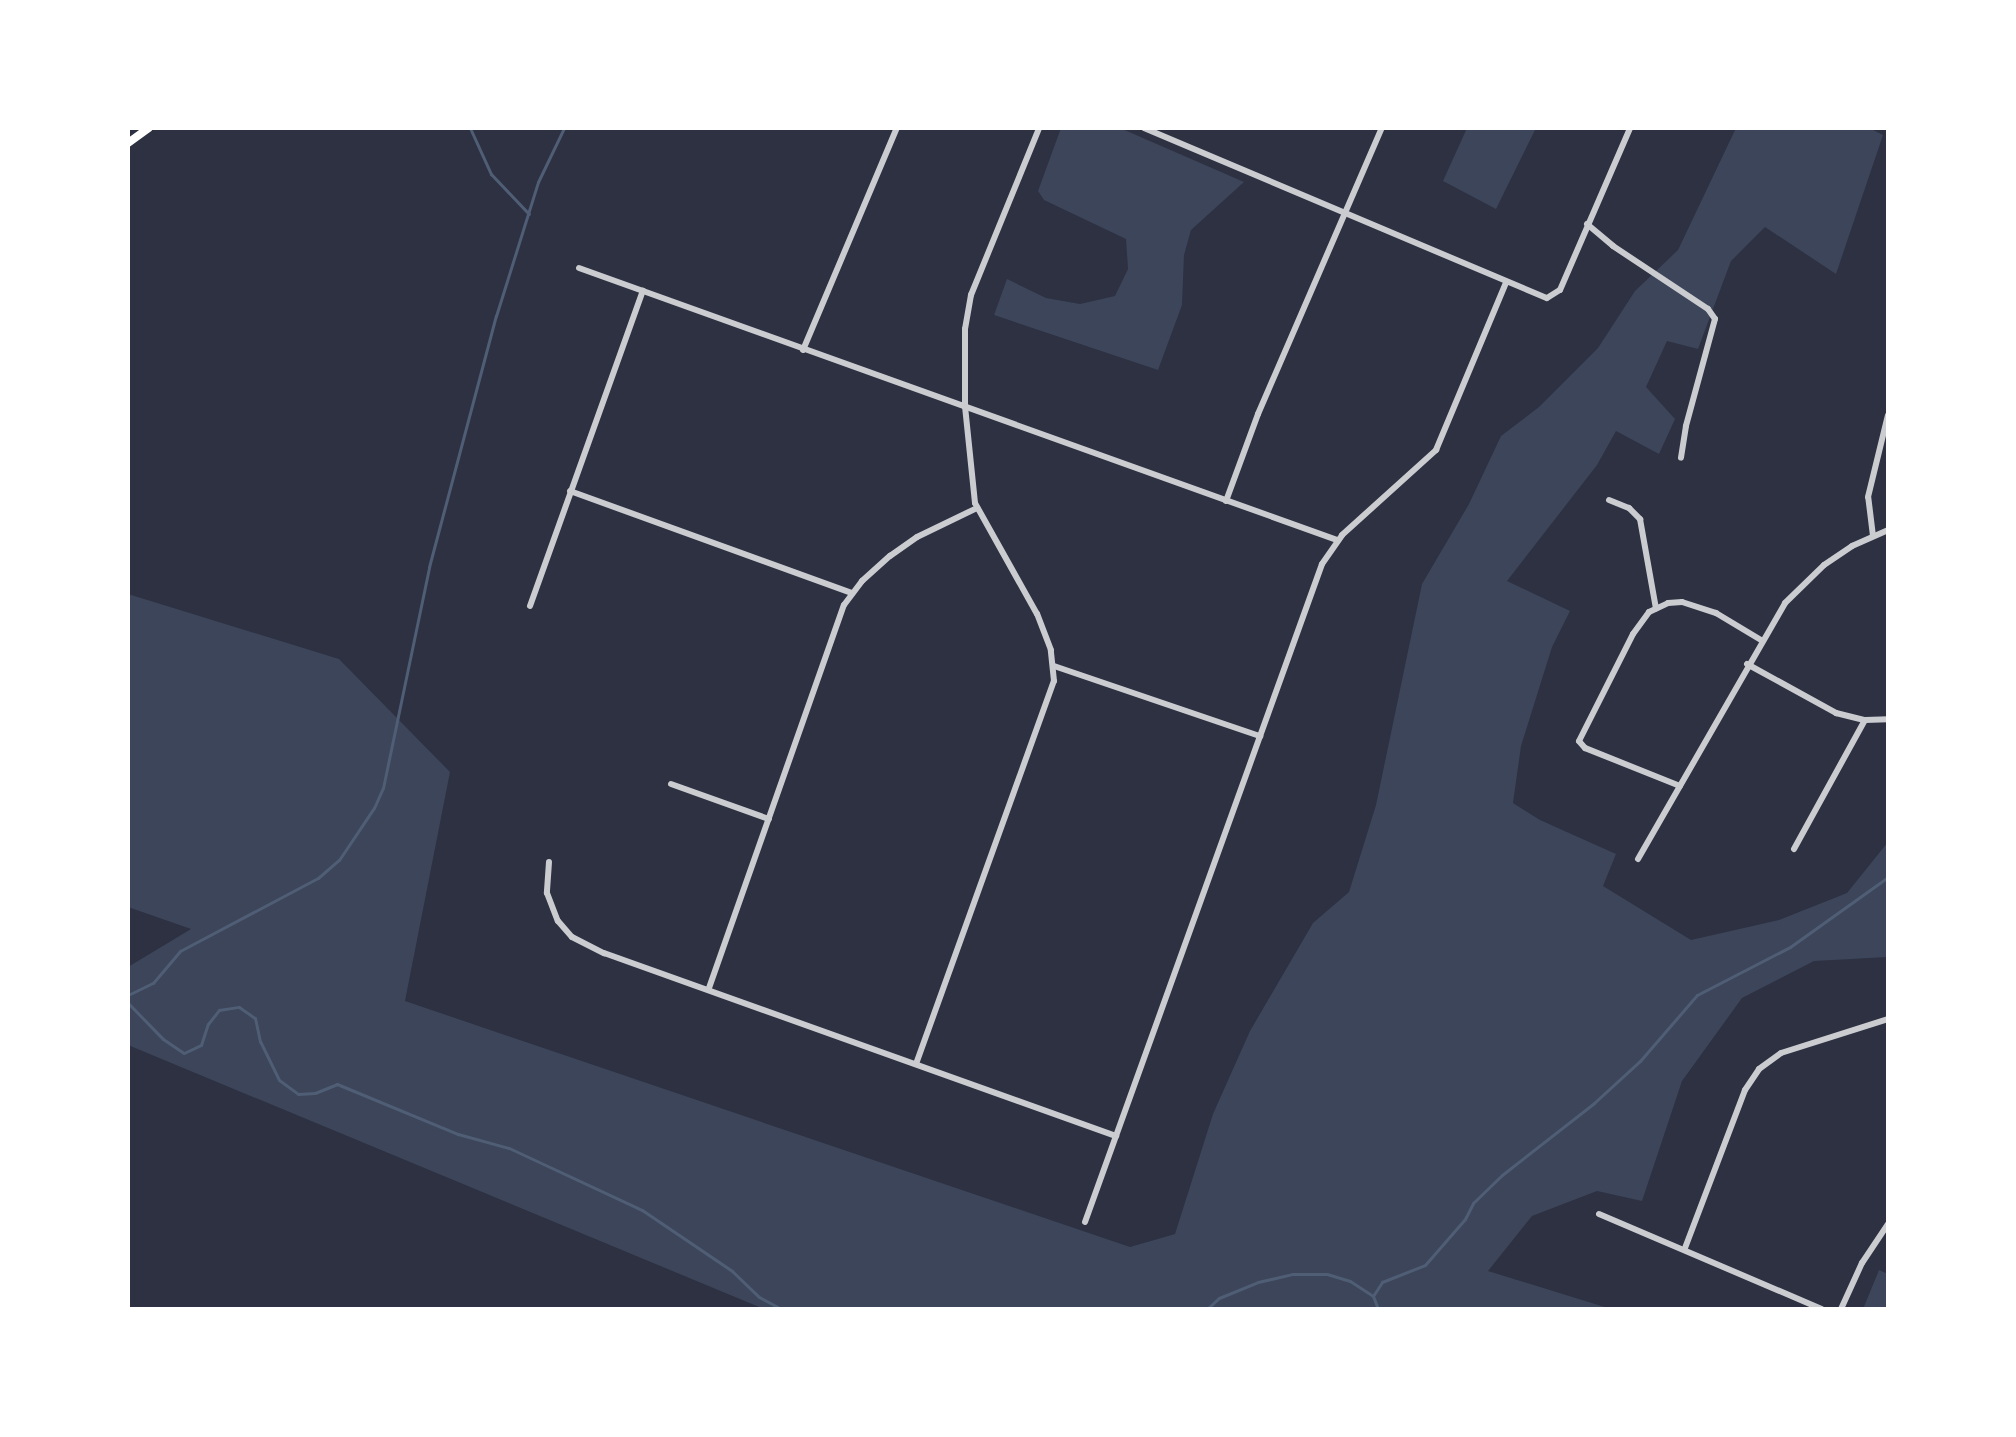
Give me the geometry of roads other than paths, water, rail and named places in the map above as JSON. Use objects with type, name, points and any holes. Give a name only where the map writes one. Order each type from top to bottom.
[{"type":"main road","points":[[128,143],[138,131],[149,128]]},
{"type":"street","points":[[803,350],[897,128]]},
{"type":"street","points":[[916,1064],[1050,695],[1054,666],[1051,650],[1023,584],[977,508],[972,492],[965,407],[965,339],[971,295],[1039,128]]},
{"type":"street","points":[[1144,128],[1542,297],[1557,295],[1630,128]]},
{"type":"street","points":[[1226,501],[1258,414],[1382,128]]},
{"type":"street","points":[[1587,224],[1613,246],[1708,309],[1715,319],[1686,426],[1681,458]]},
{"type":"street","points":[[579,268],[1337,540]]},
{"type":"street","points":[[1085,1222],[1322,564],[1337,540],[1436,450],[1506,283]]},
{"type":"street","points":[[530,606],[643,291]]},
{"type":"street","points":[[1873,536],[1868,497],[1888,415]]},
{"type":"street","points":[[570,491],[852,593]]},
{"type":"street","points":[[1609,500],[1629,508],[1640,519],[1656,609]]},
{"type":"street","points":[[709,988],[838,618],[852,593],[890,556],[917,537],[977,508]]},
{"type":"street","points":[[1638,859],[1761,640],[1803,582],[1852,546],[1888,530]]},
{"type":"street","points":[[1680,786],[1585,748],[1579,741],[1633,634],[1656,609],[1668,603],[1695,604],[1761,640]]},
{"type":"street","points":[[1747,664],[1824,708],[1865,720],[1888,719]]},
{"type":"street","points":[[1054,666],[1260,736]]},
{"type":"street","points":[[1794,849],[1865,720]]},
{"type":"street","points":[[671,784],[769,819]]},
{"type":"street","points":[[549,862],[547,893],[558,921],[572,937],[604,953],[1116,1136]]},
{"type":"street","points":[[1685,1248],[1745,1090],[1759,1069],[1781,1053],[1888,1019]]},
{"type":"street","points":[[1599,1214],[1685,1248],[1822,1309]]},
{"type":"street","points":[[1841,1309],[1862,1263],[1888,1224]]},
{"type":"waterway","points":[[470,128],[491,174],[529,214]]},
{"type":"waterway","points":[[128,995],[153,983],[180,951],[318,878],[339,860],[374,808],[383,788],[429,567],[496,316],[538,182],[564,128]]},
{"type":"waterway","points":[[1373,1296],[1382,1282],[1425,1265],[1465,1219],[1473,1203],[1502,1175],[1594,1103],[1640,1061],[1697,995],[1790,947],[1888,877]]},
{"type":"waterway","points":[[128,1003],[163,1039],[184,1053],[201,1045],[208,1024],[219,1010],[239,1007],[255,1018],[260,1041],[279,1080],[298,1094],[315,1093],[337,1084],[458,1134],[509,1148],[642,1210],[732,1271],[759,1297],[782,1309]]},
{"type":"waterway","points":[[1207,1309],[1219,1298],[1258,1282],[1292,1274],[1327,1274],[1350,1281],[1373,1296],[1378,1309]]}]
